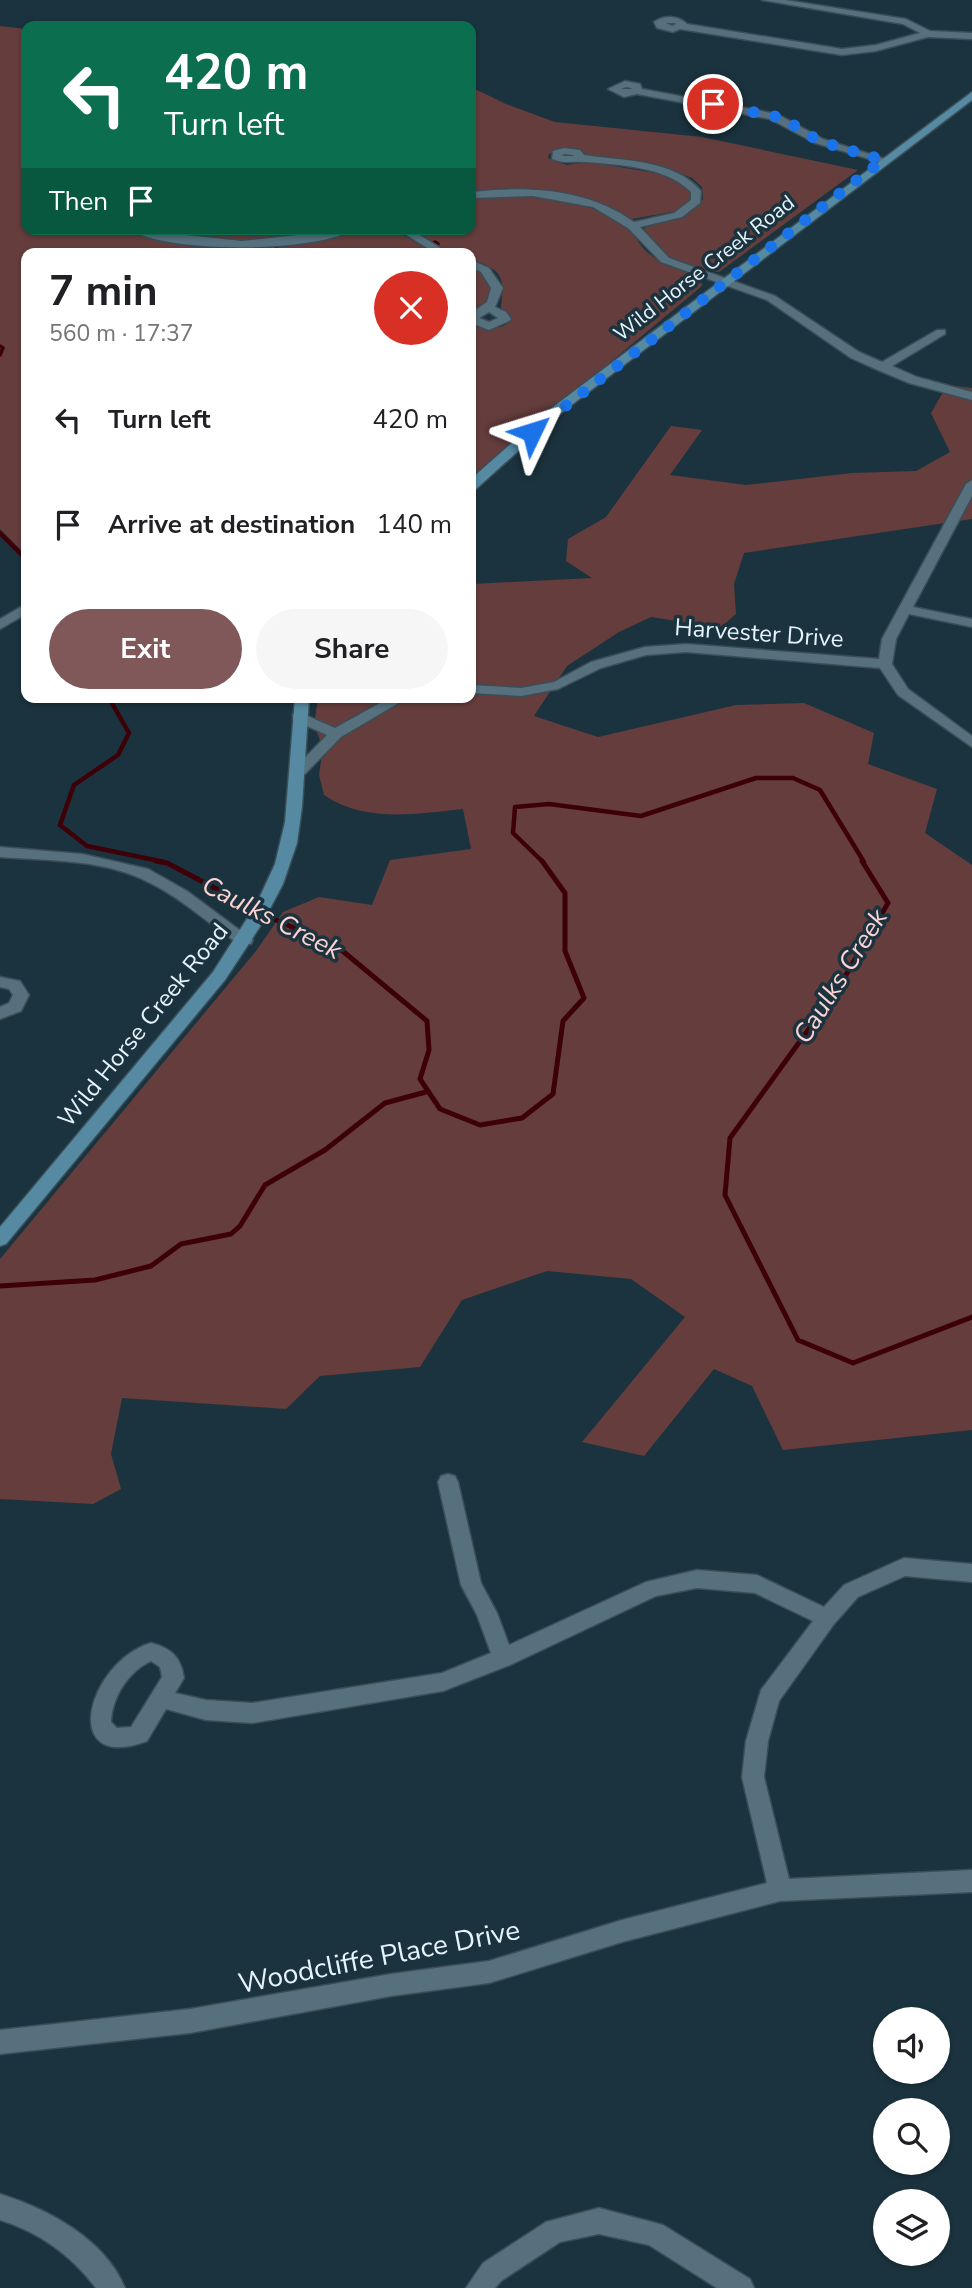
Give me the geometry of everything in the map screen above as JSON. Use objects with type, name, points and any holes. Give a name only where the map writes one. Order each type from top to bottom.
[{"type":"main road","name":"Wild Horse Creek Road","points":[[476,482],[553,413],[972,95]]},
{"type":"main road","name":"Wild Horse Creek Road","points":[[0,1239],[219,976],[248,934],[274,884],[293,822],[301,703]]},
{"type":"street","points":[[767,0],[906,22],[928,34]]},
{"type":"street","points":[[681,26],[842,52],[876,48],[928,34],[972,36]]},
{"type":"street","points":[[637,91],[773,116],[819,141],[883,160]]},
{"type":"street","points":[[580,158],[661,171],[686,181],[696,191],[696,201],[685,211],[632,226]]},
{"type":"street","points":[[476,195],[525,192],[563,197],[602,209],[632,226],[652,251],[665,260],[771,298],[855,355],[972,387]]},
{"type":"street","points":[[161,235],[249,248]]},
{"type":"street","points":[[262,248],[321,235]]},
{"type":"street","points":[[412,235],[435,248]]},
{"type":"street","points":[[476,266],[485,270],[495,282],[496,295],[489,309],[476,316]]},
{"type":"street","points":[[476,320],[494,326],[505,319],[502,314],[489,309]]},
{"type":"street","points":[[887,364],[941,332]]},
{"type":"street","points":[[887,364],[972,397]]},
{"type":"street","points":[[972,484],[889,639],[885,664],[903,692],[972,743]]},
{"type":"street","points":[[905,609],[972,623]]},
{"type":"street","points":[[0,625],[21,611]]},
{"type":"street","name":"Harvester Drive","points":[[476,689],[521,692],[558,685],[596,665],[658,650],[697,649],[885,664]]},
{"type":"street","points":[[297,774],[336,734],[391,703]]},
{"type":"street","points":[[298,717],[336,734]]},
{"type":"street","points":[[0,852],[118,866],[159,880],[213,921],[248,934]]},
{"type":"street","points":[[0,982],[14,985],[21,995],[15,1007],[0,1013]]},
{"type":"street","points":[[448,1482],[471,1585],[487,1613],[503,1658]]},
{"type":"street","points":[[780,1890],[753,1777],[757,1741],[769,1698],[827,1618],[851,1591],[904,1567],[972,1573]]},
{"type":"street","points":[[162,1698],[188,1708],[253,1713],[443,1682],[503,1658],[653,1588],[697,1579],[757,1584],[827,1618]]},
{"type":"street","name":"Woodcliffe Place Drive","points":[[0,2042],[190,2021],[391,1985],[489,1972],[622,1931],[780,1890],[972,1881]]},
{"type":"street","points":[[0,2207],[38,2220],[67,2238],[112,2288]]},
{"type":"street","points":[[479,2288],[492,2272],[555,2231],[599,2221],[654,2234],[741,2288]]},
{"type":"shaded area","points":[[0,26],[21,28],[21,235],[144,235],[166,241],[244,248],[21,248],[21,550],[0,529]]},
{"type":"shaded area","points":[[476,90],[555,122],[702,137],[858,170],[719,272],[696,268],[676,260],[658,248],[643,230],[687,212],[703,199],[702,187],[692,178],[666,168],[593,157],[570,148],[549,154],[548,158],[567,165],[588,162],[669,175],[692,189],[690,200],[677,211],[632,219],[547,191],[476,191]]},
{"type":"shaded area","points":[[476,196],[542,197],[595,210],[627,228],[644,249],[657,259],[701,277],[702,286],[476,474],[476,326],[504,326],[512,318],[501,308],[500,276],[490,267],[476,261],[476,248],[441,248],[420,235],[476,235]]},
{"type":"shaded area","points":[[174,235],[305,235],[240,241]]},
{"type":"shaded area","points":[[329,235],[403,235],[426,248],[269,248]]},
{"type":"shaded area","points":[[476,269],[487,276],[492,290],[487,301],[476,309]]},
{"type":"shaded area","points":[[957,386],[972,388],[972,519],[744,553],[734,584],[736,614],[720,628],[651,617],[619,632],[567,666],[534,716],[598,737],[736,705],[804,703],[874,733],[868,764],[937,789],[925,833],[972,865],[972,1430],[783,1450],[752,1386],[714,1369],[644,1456],[582,1442],[685,1317],[631,1279],[547,1271],[462,1300],[420,1367],[320,1376],[286,1409],[122,1398],[111,1454],[121,1489],[93,1504],[0,1499],[0,1259],[256,951],[283,912],[319,897],[372,905],[390,860],[471,849],[463,809],[409,814],[374,813],[356,810],[324,795],[319,775],[323,747],[314,726],[317,703],[476,703],[476,584],[592,578],[566,561],[568,539],[606,517],[671,426],[702,430],[670,475],[746,485],[852,473],[916,471],[950,452],[931,413],[942,394]]},
{"type":"waterway","points":[[435,242],[438,244],[433,243],[435,242]]},
{"type":"waterway","points":[[282,244],[276,246],[276,245],[282,244]]},
{"type":"waterway","name":"Caulks Creek","points":[[0,346],[3,348],[0,355]]},
{"type":"waterway","name":"Caulks Creek","points":[[0,533],[21,554]]},
{"type":"waterway","name":"Caulks Creek","points":[[112,703],[129,733],[118,755],[74,785],[60,825],[87,846],[164,862]]},
{"type":"waterway","name":"Caulks Creek","points":[[542,861],[513,833],[515,807],[549,804],[641,816],[756,778],[793,778],[820,790],[864,862]]},
{"type":"waterway","name":"Caulks Creek","points":[[156,861],[167,863],[274,919],[339,948],[427,1021],[429,1050],[420,1079],[440,1109],[480,1125],[522,1118],[553,1094],[563,1021],[584,998],[565,951],[565,893],[542,861]]},
{"type":"waterway","name":"Caulks Creek","points":[[862,861],[888,903],[837,990],[730,1138],[725,1195],[798,1340],[853,1363],[972,1317]]},
{"type":"waterway","points":[[0,1286],[95,1280],[151,1266],[181,1244],[231,1234],[240,1226],[265,1185],[325,1150],[385,1103],[426,1092]]},
{"type":"route","points":[[532,432],[553,413],[883,160],[819,141],[782,118],[713,104]]}]
